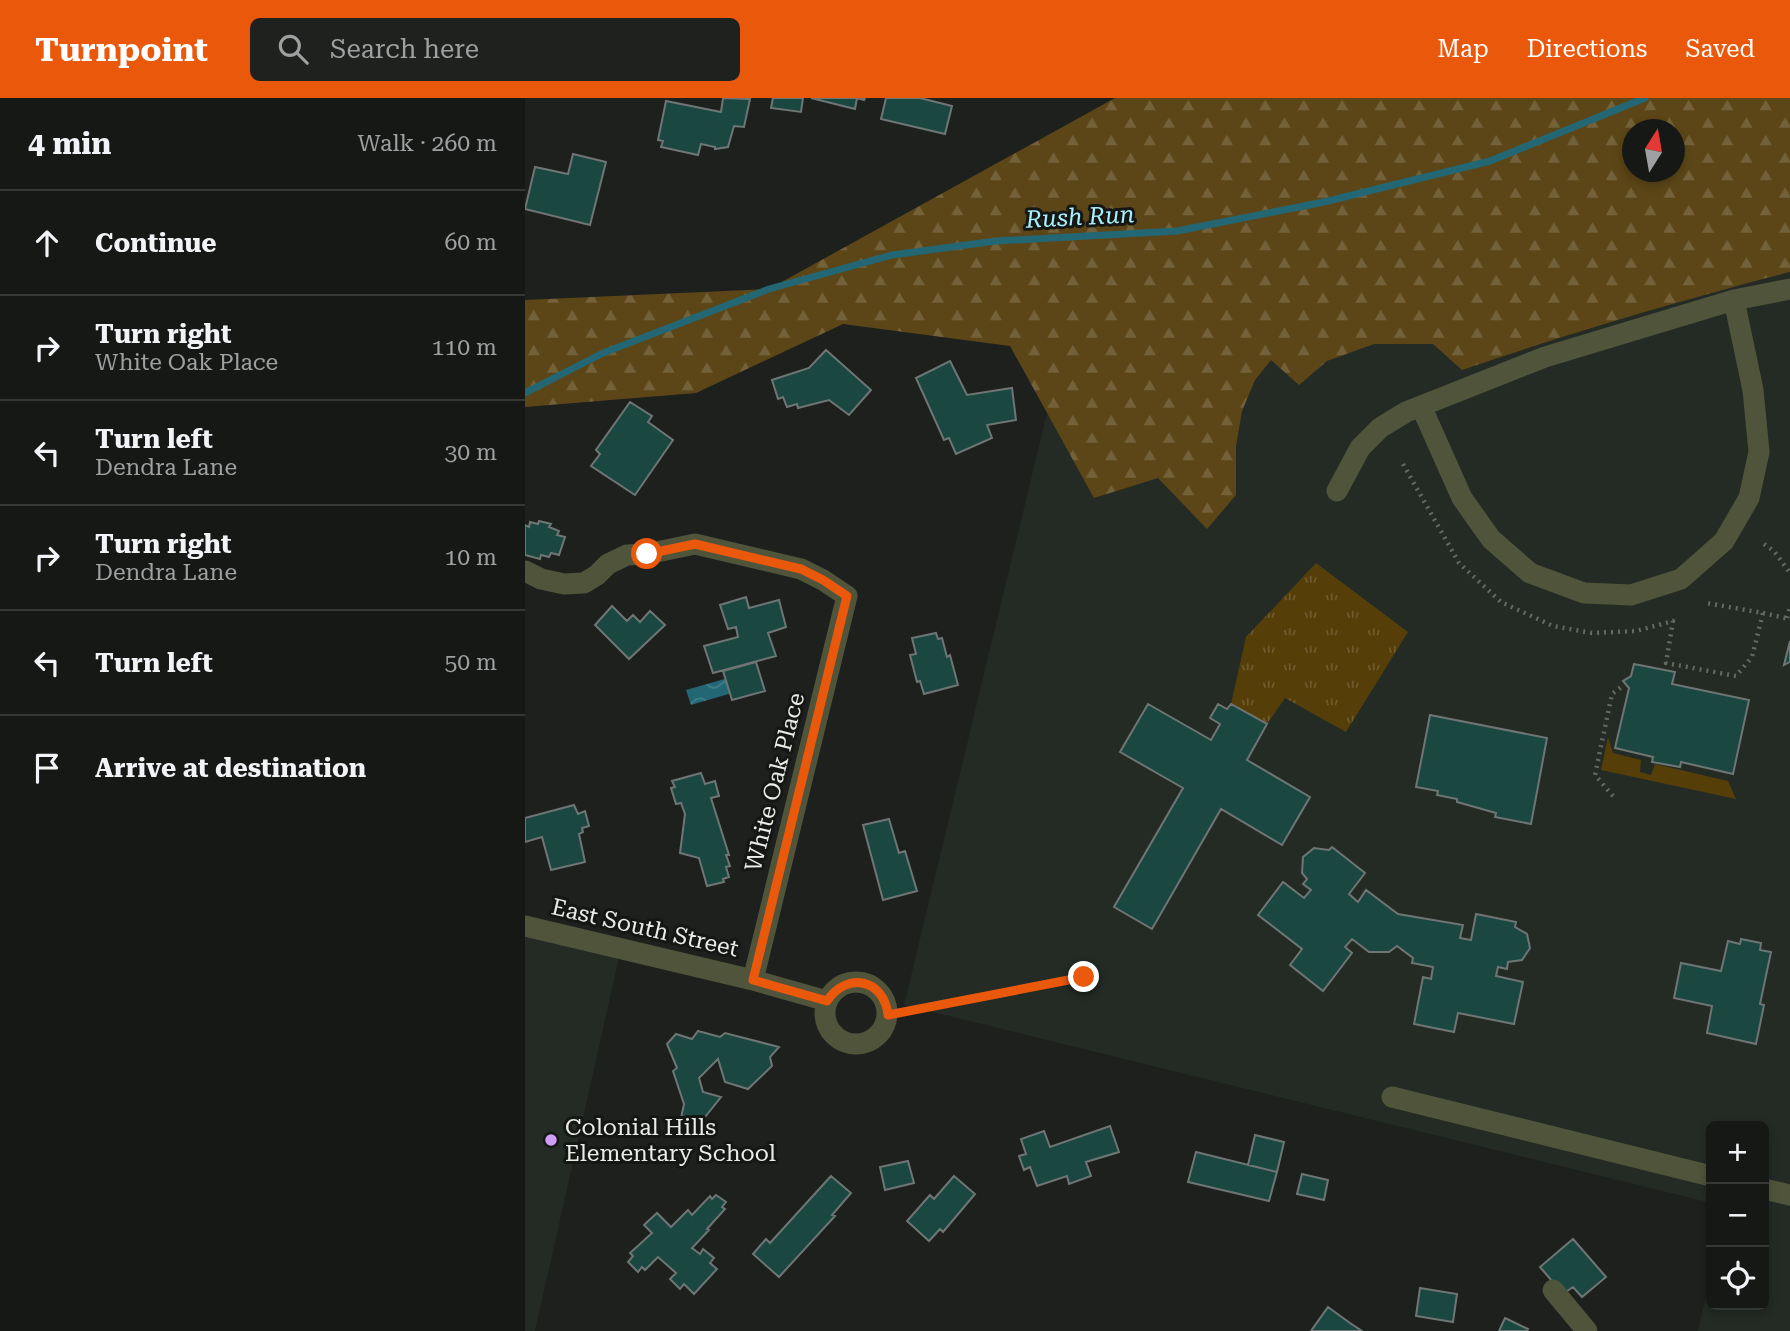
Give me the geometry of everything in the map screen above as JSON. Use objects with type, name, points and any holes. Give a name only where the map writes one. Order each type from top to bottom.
[{"type":"street","points":[[1337,491],[1360,448],[1380,428],[1421,406],[1545,357],[1734,300],[1790,289]]},
{"type":"street","points":[[1421,406],[1462,498],[1491,539],[1530,573],[1584,593],[1631,595],[1681,579],[1724,541],[1749,498],[1759,452],[1753,390],[1734,300]]},
{"type":"street","name":"White Oak Place","points":[[525,571],[541,579],[564,584],[584,583],[608,564],[627,555],[647,554],[695,544],[801,569],[847,596],[753,980]]},
{"type":"street","name":"East South Street","points":[[525,926],[753,980],[827,1001]]},
{"type":"street","points":[[848,983],[866,984],[882,995],[888,1015],[885,1025],[871,1041],[851,1044],[834,1036],[829,1028],[825,1010],[827,1001],[839,987],[848,983]]},
{"type":"street","points":[[1391,1097],[1706,1175]]},
{"type":"street","points":[[1769,1190],[1790,1195]]},
{"type":"street","points":[[1553,1290],[1587,1331]]},
{"type":"path","points":[[1764,544],[1774,551],[1790,573]]},
{"type":"path","points":[[1763,613],[1789,619],[1790,607]]},
{"type":"path","points":[[1613,796],[1595,775],[1612,694],[1624,685]]},
{"type":"path","points":[[888,1015],[1084,977]]},
{"type":"shaded area","points":[[1123,98],[1370,152],[1622,120],[1622,182],[1685,182],[1685,119],[1627,119],[1790,98],[1790,1331],[1698,1331],[1706,1297],[1706,1310],[1769,1310],[1769,1121],[1706,1121],[1706,1202],[904,1005]]},
{"type":"shaded area","name":"Colonial Hills Elementary School","points":[[525,926],[621,949],[535,1331],[525,1331]]},
{"type":"green space","points":[[1115,98],[1790,98],[1790,272],[1625,318],[1462,370],[1433,344],[1374,344],[1327,361],[1299,385],[1271,360],[1255,380],[1242,411],[1236,446],[1236,495],[1207,529],[1158,478],[1094,498],[1010,346],[843,324],[696,393],[525,407],[525,300],[769,289]]},
{"type":"green space","points":[[1316,563],[1408,632],[1346,732],[1285,698],[1267,724],[1231,704],[1246,637]]},
{"type":"green space","points":[[1608,737],[1613,753],[1641,760],[1640,772],[1651,775],[1655,764],[1728,781],[1736,799],[1601,770]]},
{"type":"water","points":[[728,678],[732,693],[691,705],[686,690]]},
{"type":"building","points":[[723,98],[750,99],[744,127],[734,126],[728,147],[715,149],[701,144],[698,155],[661,147],[663,141],[658,140],[666,101],[721,112]]},
{"type":"building","points":[[773,98],[803,98],[801,112],[771,108]]},
{"type":"building","points":[[811,98],[857,98],[855,109]]},
{"type":"building","points":[[886,98],[920,98],[952,106],[945,134],[881,119]]},
{"type":"building","points":[[573,154],[606,162],[590,225],[525,209],[535,167],[568,174]]},
{"type":"building","points":[[826,350],[871,390],[849,415],[829,400],[798,408],[797,404],[787,407],[783,397],[778,399],[772,380],[809,368]]},
{"type":"building","points":[[950,361],[967,395],[1012,388],[1016,420],[987,425],[992,438],[956,454],[949,438],[944,440],[916,378]]},
{"type":"building","points":[[630,402],[652,416],[648,422],[673,440],[635,495],[591,466],[600,454],[596,450]]},
{"type":"building","points":[[539,521],[551,524],[549,527],[559,531],[557,535],[565,537],[559,555],[541,555],[540,559],[525,555],[525,525],[529,527],[530,522],[538,524]]},
{"type":"building","points":[[746,597],[749,608],[779,600],[786,627],[768,633],[776,656],[713,673],[704,646],[738,637],[736,627],[728,629],[720,605]]},
{"type":"building","points":[[612,606],[627,621],[633,615],[640,622],[650,611],[665,625],[629,659],[595,625]]},
{"type":"building","points":[[936,633],[938,639],[942,638],[947,657],[950,655],[958,685],[924,694],[920,681],[917,682],[910,655],[916,654],[912,638]]},
{"type":"building","points":[[1790,641],[1790,662],[1784,665]]},
{"type":"building","points":[[756,662],[765,691],[732,700],[723,671]]},
{"type":"building","points":[[1634,664],[1675,672],[1672,684],[1749,700],[1733,774],[1681,762],[1680,767],[1652,762],[1653,757],[1615,748],[1629,688],[1623,681],[1631,676]]},
{"type":"building","points":[[1148,704],[1211,740],[1220,724],[1210,718],[1218,704],[1227,709],[1231,704],[1267,724],[1247,760],[1310,797],[1282,845],[1221,809],[1152,929],[1114,907],[1183,788],[1120,752]]},
{"type":"building","points":[[1430,715],[1547,738],[1531,824],[1495,817],[1496,813],[1437,795],[1438,791],[1416,787]]},
{"type":"building","points":[[701,773],[705,784],[715,781],[719,796],[711,798],[730,866],[726,867],[729,877],[723,879],[724,882],[707,886],[699,858],[680,853],[685,814],[681,803],[676,804],[671,788],[675,787],[672,781]]},
{"type":"building","points":[[574,805],[578,814],[585,811],[589,826],[582,828],[583,832],[579,834],[585,862],[551,870],[542,837],[525,842],[525,818]]},
{"type":"building","points":[[889,819],[899,853],[905,851],[917,891],[883,900],[863,825]]},
{"type":"building","points":[[1332,847],[1365,873],[1349,894],[1358,902],[1366,890],[1398,914],[1463,925],[1460,938],[1471,940],[1476,914],[1516,922],[1515,927],[1527,934],[1530,948],[1522,960],[1508,962],[1507,969],[1498,967],[1496,976],[1523,982],[1514,1024],[1458,1013],[1454,1032],[1414,1024],[1423,977],[1431,979],[1433,967],[1412,963],[1413,958],[1397,946],[1389,952],[1369,952],[1352,939],[1345,947],[1352,953],[1323,991],[1290,965],[1302,949],[1258,915],[1283,882],[1304,898],[1311,890],[1303,884],[1307,879],[1302,873],[1303,857],[1314,848],[1329,850]]},
{"type":"building","points":[[1741,939],[1761,943],[1760,950],[1771,952],[1760,1004],[1764,1005],[1756,1044],[1707,1033],[1712,1006],[1674,998],[1681,963],[1721,971],[1728,941],[1740,944]]},
{"type":"building","points":[[698,1031],[720,1037],[725,1033],[779,1047],[770,1057],[772,1066],[748,1089],[725,1082],[718,1059],[699,1078],[703,1092],[721,1097],[701,1122],[681,1118],[684,1104],[673,1071],[677,1068],[667,1044],[676,1034],[692,1039]]},
{"type":"building","points":[[1110,1126],[1119,1152],[1086,1162],[1091,1176],[1069,1184],[1067,1176],[1037,1186],[1030,1167],[1024,1170],[1019,1156],[1026,1154],[1021,1139],[1044,1131],[1050,1147]]},
{"type":"building","points":[[1255,1135],[1284,1142],[1277,1172],[1248,1165]]},
{"type":"building","points":[[1196,1152],[1277,1172],[1269,1201],[1188,1182]]},
{"type":"building","points":[[908,1161],[914,1183],[885,1190],[880,1167]]},
{"type":"building","points":[[1302,1174],[1328,1180],[1324,1200],[1297,1194]]},
{"type":"building","points":[[831,1176],[851,1193],[832,1215],[835,1216],[779,1277],[753,1254],[766,1239],[770,1243]]},
{"type":"building","points":[[954,1176],[975,1194],[943,1232],[940,1229],[929,1241],[907,1221],[930,1195],[934,1199]]},
{"type":"building","points":[[716,1195],[726,1202],[722,1207],[725,1209],[692,1248],[700,1254],[703,1249],[714,1258],[710,1263],[717,1269],[694,1294],[684,1284],[680,1289],[670,1279],[676,1273],[658,1257],[645,1270],[642,1267],[638,1272],[628,1262],[633,1256],[630,1253],[652,1233],[644,1225],[657,1213],[671,1227],[688,1210],[692,1215],[710,1196],[712,1199]]},
{"type":"building","points":[[1573,1239],[1606,1277],[1582,1297],[1573,1287],[1563,1294],[1540,1267]]},
{"type":"building","points":[[1420,1288],[1457,1294],[1453,1322],[1416,1316]]},
{"type":"building","points":[[1328,1307],[1350,1323],[1362,1331],[1311,1331]]},
{"type":"building","points":[[1505,1318],[1528,1329],[1527,1331],[1499,1331]]},
{"type":"waterway","name":"Rush Run","points":[[525,393],[603,353],[769,289],[892,255],[996,241],[1177,231],[1324,202],[1490,161],[1645,98]]},
{"type":"place","name":"Colonial Hills Elementary School","points":[[551,1140]]},
{"type":"route","points":[[647,554],[695,544],[801,569],[847,596],[753,980],[827,1001],[832,993],[848,983],[866,984],[882,995],[888,1015],[1084,977]]}]
